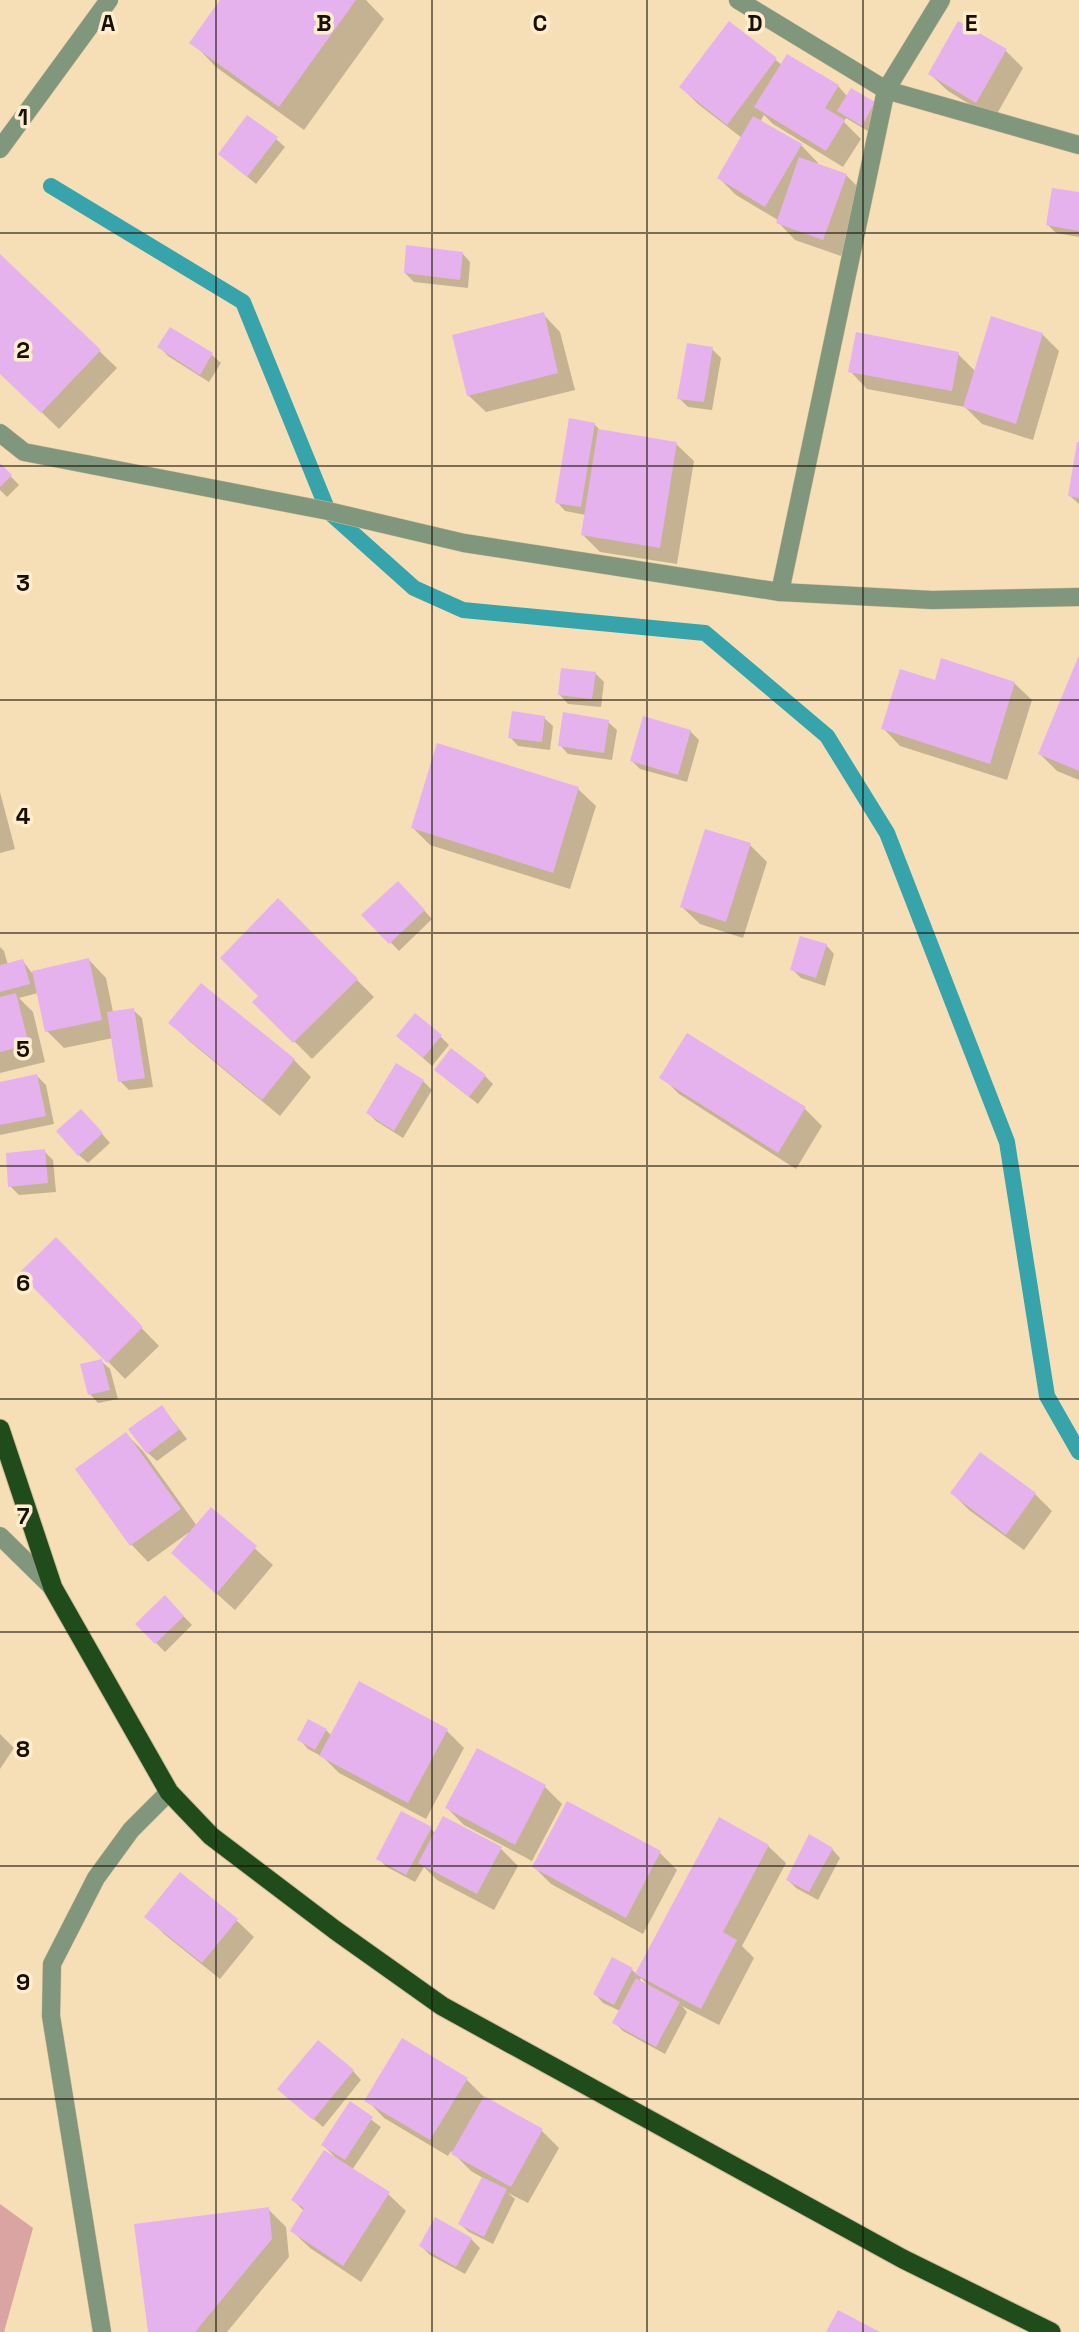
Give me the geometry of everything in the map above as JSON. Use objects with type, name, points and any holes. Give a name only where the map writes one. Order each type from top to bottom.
[{"type":"highway","points":[[0,1429],[53,1588],[169,1792],[211,1836],[335,1930],[442,2006],[903,2259],[1051,2332]]},
{"type":"street","points":[[0,149],[109,0]]},
{"type":"street","points":[[738,0],[887,90],[1079,145]]},
{"type":"street","points":[[780,592],[887,90],[941,0]]},
{"type":"street","points":[[0,433],[24,452],[328,511],[464,542],[780,592],[932,600],[1079,597]]},
{"type":"street","points":[[0,1536],[53,1588]]},
{"type":"street","points":[[102,2332],[51,2017],[51,1965],[96,1878],[131,1830],[169,1792]]},
{"type":"shaded area","points":[[0,2204],[33,2228],[4,2332],[0,2332]]},
{"type":"building","points":[[220,0],[356,0],[279,107],[189,43]]},
{"type":"building","points":[[729,21],[777,58],[727,125],[679,87]]},
{"type":"building","points":[[958,21],[1007,49],[976,103],[928,74]]},
{"type":"building","points":[[787,54],[839,85],[825,108],[845,120],[826,151],[754,107]]},
{"type":"building","points":[[851,88],[875,102],[862,126],[837,111]]},
{"type":"building","points":[[247,115],[278,137],[247,177],[218,154]]},
{"type":"building","points":[[753,116],[802,144],[765,207],[717,178]]},
{"type":"building","points":[[799,157],[847,174],[823,240],[776,223]]},
{"type":"building","points":[[1052,188],[1079,192],[1079,231],[1046,225]]},
{"type":"building","points":[[406,245],[463,252],[460,280],[404,273]]},
{"type":"building","points":[[0,254],[101,350],[41,413],[0,374]]},
{"type":"building","points":[[544,312],[558,373],[467,396],[452,335]]},
{"type":"building","points":[[991,316],[1043,333],[1016,424],[963,407]]},
{"type":"building","points":[[170,327],[213,353],[200,375],[157,347]]},
{"type":"building","points":[[856,332],[959,352],[952,391],[848,372]]},
{"type":"building","points":[[687,343],[713,347],[704,402],[677,399]]},
{"type":"building","points":[[569,418],[595,423],[581,507],[555,503]]},
{"type":"building","points":[[598,429],[677,442],[660,548],[581,535]]},
{"type":"building","points":[[1079,442],[1079,498],[1068,496]]},
{"type":"building","points":[[0,463],[12,475],[0,487]]},
{"type":"building","points":[[1079,655],[1079,771],[1038,754]]},
{"type":"building","points":[[941,658],[1015,682],[990,764],[881,729],[900,669],[935,680]]},
{"type":"building","points":[[561,668],[596,672],[592,699],[558,695]]},
{"type":"building","points":[[512,711],[545,716],[542,742],[508,738]]},
{"type":"building","points":[[563,712],[609,720],[604,753],[558,746]]},
{"type":"building","points":[[643,716],[691,730],[678,775],[630,761]]},
{"type":"building","points":[[437,743],[579,787],[553,873],[411,828]]},
{"type":"building","points":[[705,829],[751,843],[726,922],[680,907]]},
{"type":"building","points":[[398,881],[425,910],[389,944],[361,915]]},
{"type":"building","points":[[278,898],[358,979],[293,1043],[252,1002],[258,996],[220,958]]},
{"type":"building","points":[[800,936],[827,944],[816,978],[790,970]]},
{"type":"building","points":[[89,958],[102,1020],[45,1032],[32,971]]},
{"type":"building","points":[[23,959],[30,984],[0,992],[0,965]]},
{"type":"building","points":[[201,983],[295,1059],[262,1100],[168,1023]]},
{"type":"building","points":[[16,993],[29,1045],[0,1052],[0,997]]},
{"type":"building","points":[[134,1008],[145,1078],[118,1082],[107,1012]]},
{"type":"building","points":[[415,1013],[442,1035],[423,1058],[396,1036]]},
{"type":"building","points":[[687,1033],[806,1107],[778,1153],[659,1078]]},
{"type":"building","points":[[451,1048],[486,1075],[469,1097],[434,1070]]},
{"type":"building","points":[[396,1063],[424,1080],[394,1131],[366,1113]]},
{"type":"building","points":[[37,1074],[46,1116],[0,1125],[0,1082]]},
{"type":"building","points":[[81,1109],[103,1133],[78,1156],[56,1131]]},
{"type":"building","points":[[45,1149],[48,1183],[8,1187],[6,1153]]},
{"type":"building","points":[[56,1237],[143,1327],[107,1363],[19,1273]]},
{"type":"building","points":[[102,1359],[110,1390],[88,1395],[80,1364]]},
{"type":"building","points":[[162,1405],[179,1430],[147,1454],[128,1429]]},
{"type":"building","points":[[126,1432],[181,1509],[130,1546],[75,1469]]},
{"type":"building","points":[[980,1452],[1036,1493],[1006,1535],[950,1493]]},
{"type":"building","points":[[211,1507],[257,1546],[216,1594],[171,1553]]},
{"type":"building","points":[[165,1595],[184,1616],[155,1644],[135,1624]]},
{"type":"building","points":[[359,1681],[448,1729],[408,1803],[319,1756]]},
{"type":"building","points":[[308,1719],[327,1729],[315,1750],[297,1740]]},
{"type":"building","points":[[477,1748],[546,1785],[515,1845],[445,1808]]},
{"type":"building","points":[[567,1801],[661,1851],[626,1918],[532,1867]]},
{"type":"building","points":[[401,1811],[432,1827],[406,1875],[376,1859]]},
{"type":"building","points":[[443,1816],[502,1847],[477,1894],[418,1863]]},
{"type":"building","points":[[719,1817],[769,1845],[723,1932],[737,1940],[701,2009],[635,1974]]},
{"type":"building","points":[[809,1834],[833,1848],[809,1892],[786,1880]]},
{"type":"building","points":[[180,1872],[238,1919],[202,1963],[144,1917]]},
{"type":"building","points":[[612,1957],[633,1968],[614,2005],[593,1994]]},
{"type":"building","points":[[636,1978],[680,2002],[656,2047],[612,2023]]},
{"type":"building","points":[[402,2038],[468,2078],[430,2140],[364,2101]]},
{"type":"building","points":[[318,2040],[354,2070],[313,2120],[277,2089]]},
{"type":"building","points":[[484,2096],[543,2129],[511,2187],[451,2154]]},
{"type":"building","points":[[350,2101],[373,2117],[345,2160],[321,2145]]},
{"type":"building","points":[[324,2150],[390,2192],[343,2266],[290,2231],[304,2208],[291,2200]]},
{"type":"building","points":[[482,2177],[507,2189],[484,2237],[458,2224]]},
{"type":"building","points":[[269,2207],[272,2239],[195,2332],[148,2332],[134,2224]]},
{"type":"building","points":[[435,2217],[472,2238],[456,2267],[419,2246]]},
{"type":"building","points":[[838,2310],[880,2332],[826,2332]]},
{"type":"waterway","points":[[51,186],[243,302],[328,511],[414,588],[463,610],[705,633],[827,736],[887,833],[1007,1142],[1047,1396],[1079,1452]]}]
